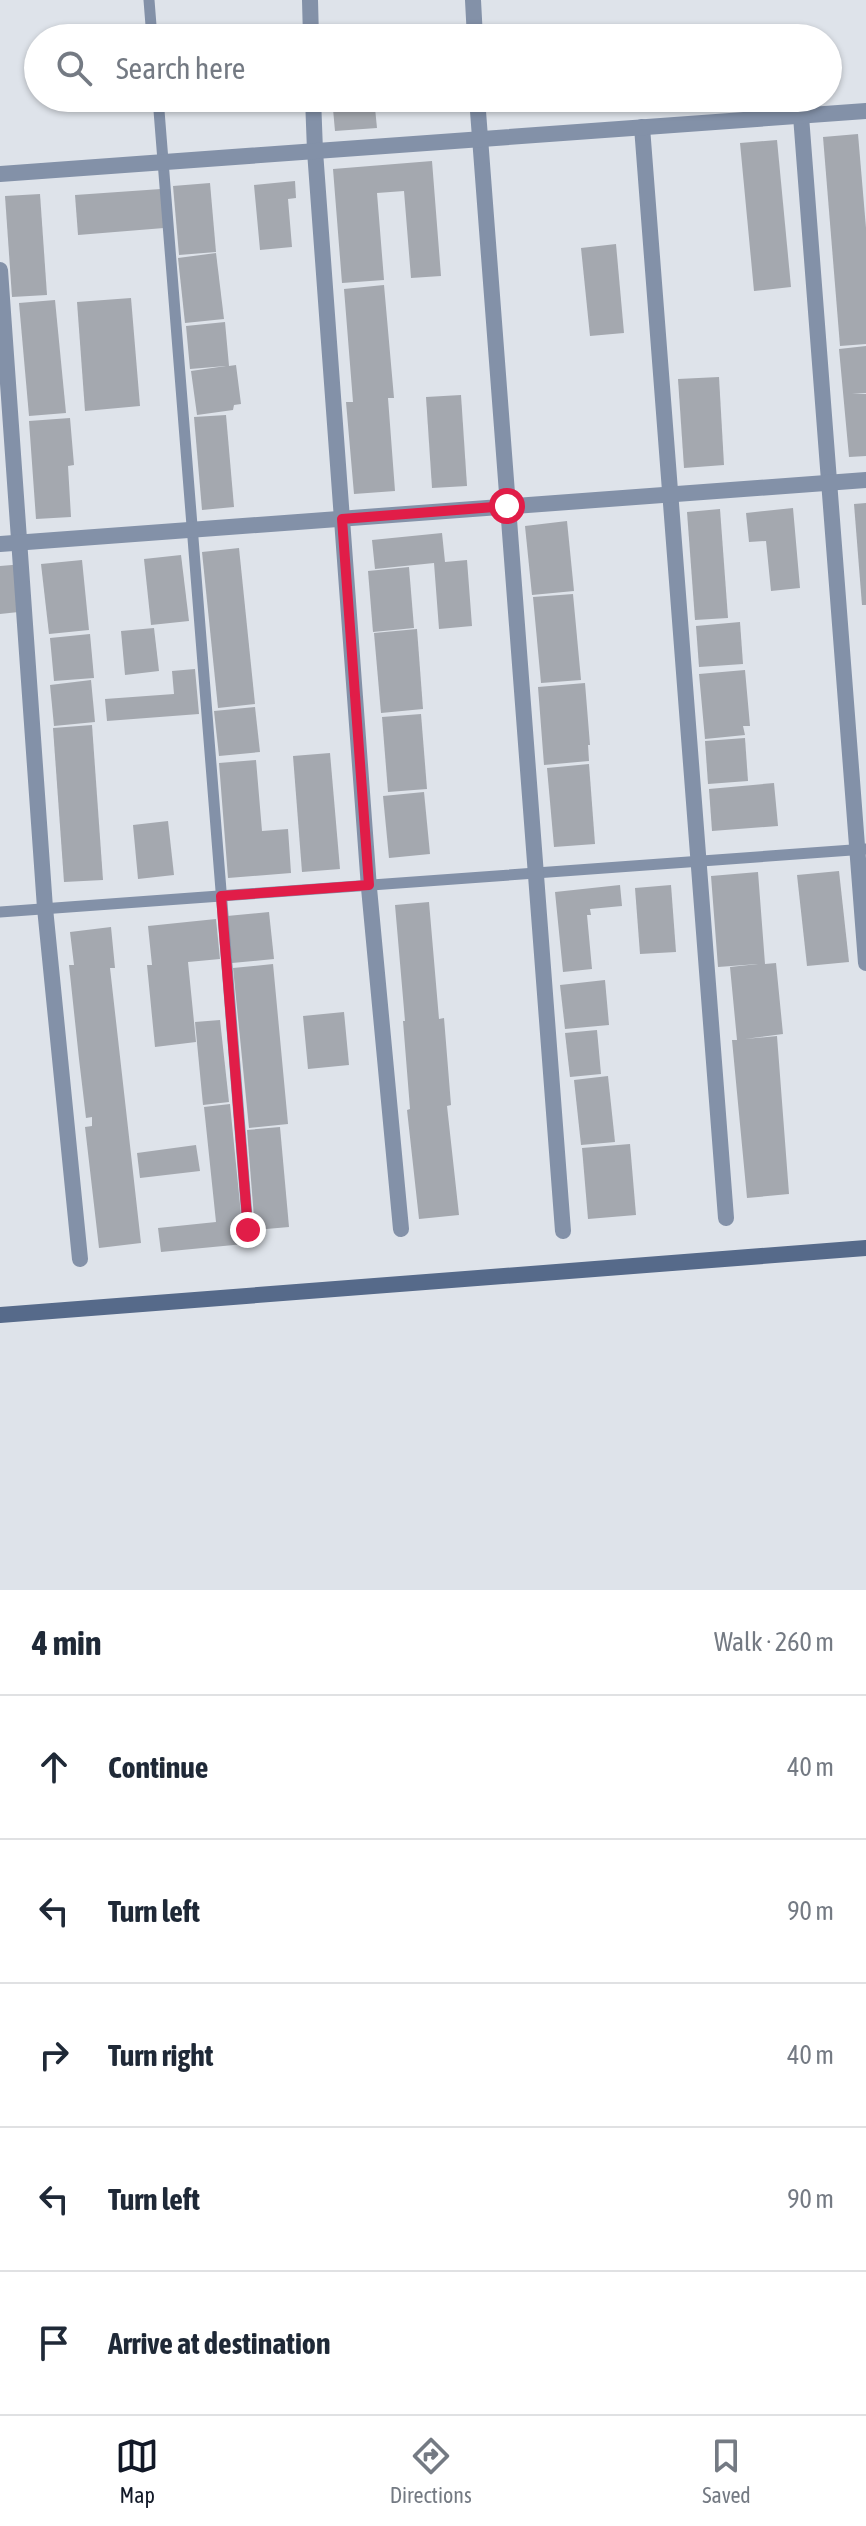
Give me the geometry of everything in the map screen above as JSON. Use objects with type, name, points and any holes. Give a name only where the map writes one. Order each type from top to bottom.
[{"type":"street","points":[[310,0],[311,24]]},
{"type":"street","points":[[473,0],[474,24]]},
{"type":"street","points":[[0,174],[866,111]]},
{"type":"street","points":[[314,112],[369,885],[401,1229]]},
{"type":"street","points":[[477,112],[563,1231]]},
{"type":"street","points":[[801,116],[829,483],[862,849],[866,963]]},
{"type":"street","points":[[642,127],[726,1218]]},
{"type":"street","points":[[0,270],[45,908],[80,1259]]},
{"type":"street","points":[[0,544],[866,480]]},
{"type":"street","points":[[0,1315],[866,1248]]},
{"type":"lane","points":[[149,0],[151,24]]},
{"type":"lane","points":[[159,112],[248,1230]]},
{"type":"lane","points":[[0,912],[862,849]]},
{"type":"building","points":[[333,112],[375,112],[377,128],[335,131]]},
{"type":"building","points":[[858,134],[866,228],[866,344],[840,346],[823,137]]},
{"type":"building","points":[[777,140],[791,287],[754,291],[740,143]]},
{"type":"building","points":[[432,161],[441,276],[411,278],[404,191],[377,193],[384,280],[342,283],[333,169]]},
{"type":"building","points":[[295,181],[296,198],[288,199],[292,247],[260,250],[254,185]]},
{"type":"building","points":[[210,183],[216,252],[179,255],[173,186]]},
{"type":"building","points":[[161,189],[164,228],[78,235],[75,195]]},
{"type":"building","points":[[40,194],[47,295],[12,297],[5,196]]},
{"type":"building","points":[[616,244],[624,333],[590,336],[581,248]]},
{"type":"building","points":[[216,253],[224,319],[185,323],[178,258]]},
{"type":"building","points":[[384,285],[394,398],[388,398],[395,491],[354,494],[346,402],[353,402],[344,289]]},
{"type":"building","points":[[131,298],[140,406],[85,411],[77,302]]},
{"type":"building","points":[[55,300],[66,413],[29,416],[19,303]]},
{"type":"building","points":[[225,322],[229,366],[236,365],[241,404],[234,405],[233,410],[197,415],[191,371],[226,366],[190,369],[186,326]]},
{"type":"building","points":[[866,346],[866,393],[852,394],[866,394],[866,456],[849,457],[839,349]]},
{"type":"building","points":[[719,377],[724,465],[684,468],[678,379]]},
{"type":"building","points":[[461,395],[467,486],[432,488],[426,397]]},
{"type":"building","points":[[226,415],[234,507],[202,510],[194,417]]},
{"type":"building","points":[[70,418],[74,465],[68,466],[71,517],[36,519],[29,421]]},
{"type":"building","points":[[866,503],[866,605],[862,605],[854,504]]},
{"type":"building","points":[[793,508],[800,588],[771,591],[766,541],[749,542],[746,513]]},
{"type":"building","points":[[720,509],[728,618],[695,620],[687,512]]},
{"type":"building","points":[[567,521],[574,591],[532,595],[525,526]]},
{"type":"building","points":[[442,533],[445,562],[467,560],[472,626],[439,629],[434,563],[375,569],[372,540]]},
{"type":"building","points":[[239,548],[255,704],[218,708],[202,552]]},
{"type":"building","points":[[181,555],[189,621],[151,625],[144,559]]},
{"type":"building","points":[[82,560],[89,630],[49,634],[41,564]]},
{"type":"building","points":[[24,564],[28,611],[0,614],[0,566]]},
{"type":"building","points":[[409,567],[414,628],[373,632],[368,571]]},
{"type":"building","points":[[573,594],[581,680],[541,683],[533,597]]},
{"type":"building","points":[[740,622],[743,664],[699,667],[696,626]]},
{"type":"building","points":[[154,628],[159,671],[125,675],[121,631]]},
{"type":"building","points":[[417,629],[423,709],[381,713],[374,633]]},
{"type":"building","points":[[90,634],[94,678],[54,681],[50,638]]},
{"type":"building","points":[[195,669],[199,714],[107,721],[105,699],[174,694],[172,671]]},
{"type":"building","points":[[745,670],[750,726],[743,726],[745,735],[705,739],[699,674]]},
{"type":"building","points":[[91,680],[95,722],[54,726],[50,685]]},
{"type":"building","points":[[585,683],[589,761],[544,765],[538,687]]},
{"type":"building","points":[[255,707],[260,752],[219,756],[214,711]]},
{"type":"building","points":[[421,714],[427,789],[388,792],[382,717]]},
{"type":"building","points":[[92,725],[103,880],[64,882],[53,728]]},
{"type":"building","points":[[745,738],[748,781],[708,784],[705,741]]},
{"type":"building","points":[[330,753],[340,869],[302,872],[293,756]]},
{"type":"building","points":[[256,760],[262,831],[288,829],[291,873],[228,878],[219,763]]},
{"type":"building","points":[[589,764],[595,844],[554,847],[547,768]]},
{"type":"building","points":[[774,783],[778,826],[712,831],[709,789]]},
{"type":"building","points":[[424,792],[430,854],[389,858],[383,796]]},
{"type":"building","points":[[168,821],[174,875],[138,879],[133,825]]},
{"type":"building","points":[[839,871],[849,962],[807,966],[797,875]]},
{"type":"building","points":[[758,872],[765,964],[776,963],[783,1034],[745,1039],[777,1036],[789,1194],[747,1198],[732,1040],[737,1040],[730,967],[758,964],[718,967],[711,876]]},
{"type":"building","points":[[620,885],[622,906],[590,909],[591,915],[587,915],[592,969],[563,972],[555,892]]},
{"type":"building","points":[[671,885],[676,952],[640,954],[635,888]]},
{"type":"building","points":[[429,902],[439,1019],[444,1018],[451,1105],[447,1106],[459,1215],[419,1219],[407,1110],[410,1109],[405,1021],[395,905]]},
{"type":"building","points":[[269,912],[274,959],[232,963],[227,916]]},
{"type":"building","points":[[216,919],[220,959],[188,962],[196,1042],[155,1047],[147,965],[152,965],[148,926]]},
{"type":"building","points":[[111,927],[115,968],[110,968],[141,1243],[99,1248],[85,1127],[92,1126],[92,1117],[86,1118],[69,965],[74,965],[70,932]]},
{"type":"building","points":[[273,964],[288,1124],[249,1128],[233,968]]},
{"type":"building","points":[[605,980],[609,1025],[565,1029],[560,985]]},
{"type":"building","points":[[344,1012],[349,1065],[308,1069],[303,1016]]},
{"type":"building","points":[[220,1020],[229,1102],[203,1105],[195,1022]]},
{"type":"building","points":[[597,1030],[601,1074],[570,1077],[565,1033]]},
{"type":"building","points":[[608,1076],[615,1142],[581,1145],[574,1080]]},
{"type":"building","points":[[230,1104],[244,1244],[161,1252],[158,1228],[216,1222],[204,1107]]},
{"type":"building","points":[[280,1127],[289,1227],[255,1230],[247,1130]]},
{"type":"building","points":[[630,1144],[636,1215],[588,1219],[582,1148]]},
{"type":"building","points":[[196,1145],[200,1171],[140,1178],[137,1153]]},
{"type":"route","points":[[248,1230],[221,896],[369,885],[342,519],[507,506]]}]
